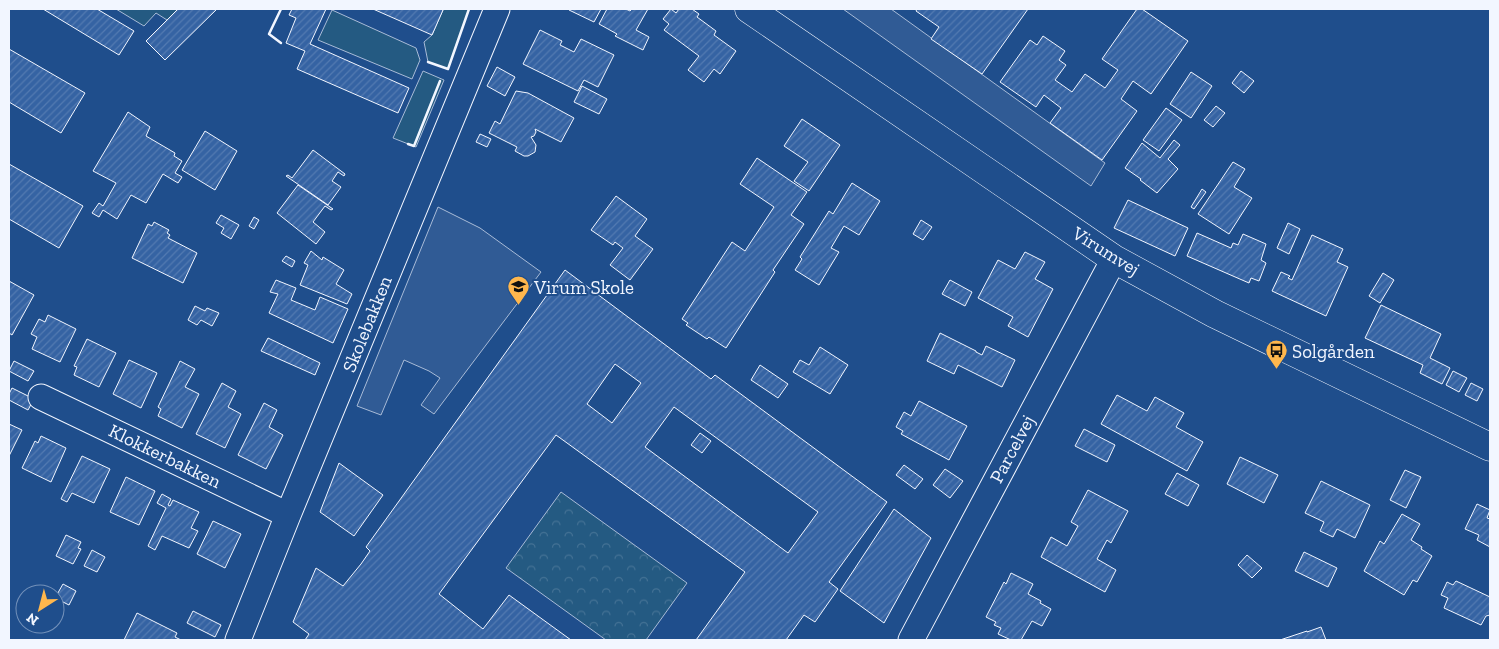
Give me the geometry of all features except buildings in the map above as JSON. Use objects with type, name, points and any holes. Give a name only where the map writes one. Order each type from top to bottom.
[{"type":"street","name":"Skolebakken","points":[[238,640],[497,9]]},
{"type":"street","name":"Virumvej","points":[[749,9],[1114,259],[1215,314],[1490,447]]},
{"type":"street","name":"Parcelvej","points":[[911,640],[1114,259]]},
{"type":"street","name":"Klokkerbakken","points":[[41,397],[288,515]]},
{"type":"green space","points":[[116,9],[178,9],[167,20],[156,13],[144,26]]},
{"type":"green space","points":[[440,9],[469,9],[448,69],[428,62],[424,42],[432,35],[443,10]]},
{"type":"green space","points":[[332,10],[416,48],[420,60],[412,79],[318,40]]},
{"type":"green space","points":[[423,71],[444,80],[416,147],[393,138]]},
{"type":"green space","points":[[561,492],[687,583],[646,640],[606,640],[506,568]]},
{"type":"shaded area","points":[[843,9],[891,9],[1105,163],[1091,186]]},
{"type":"shaded area","points":[[438,207],[480,228],[541,272],[434,414],[421,405],[440,378],[404,360],[381,415],[357,406]]},
{"type":"wall","points":[[281,9],[269,34],[281,43]]},
{"type":"wall","points":[[428,62],[448,69],[469,9]]},
{"type":"wall","points":[[408,144],[414,146],[440,81]]},
{"type":"place","name":"Virum Skole","points":[[518,306]]},
{"type":"place","name":"Solgården","points":[[1276,370]]}]
